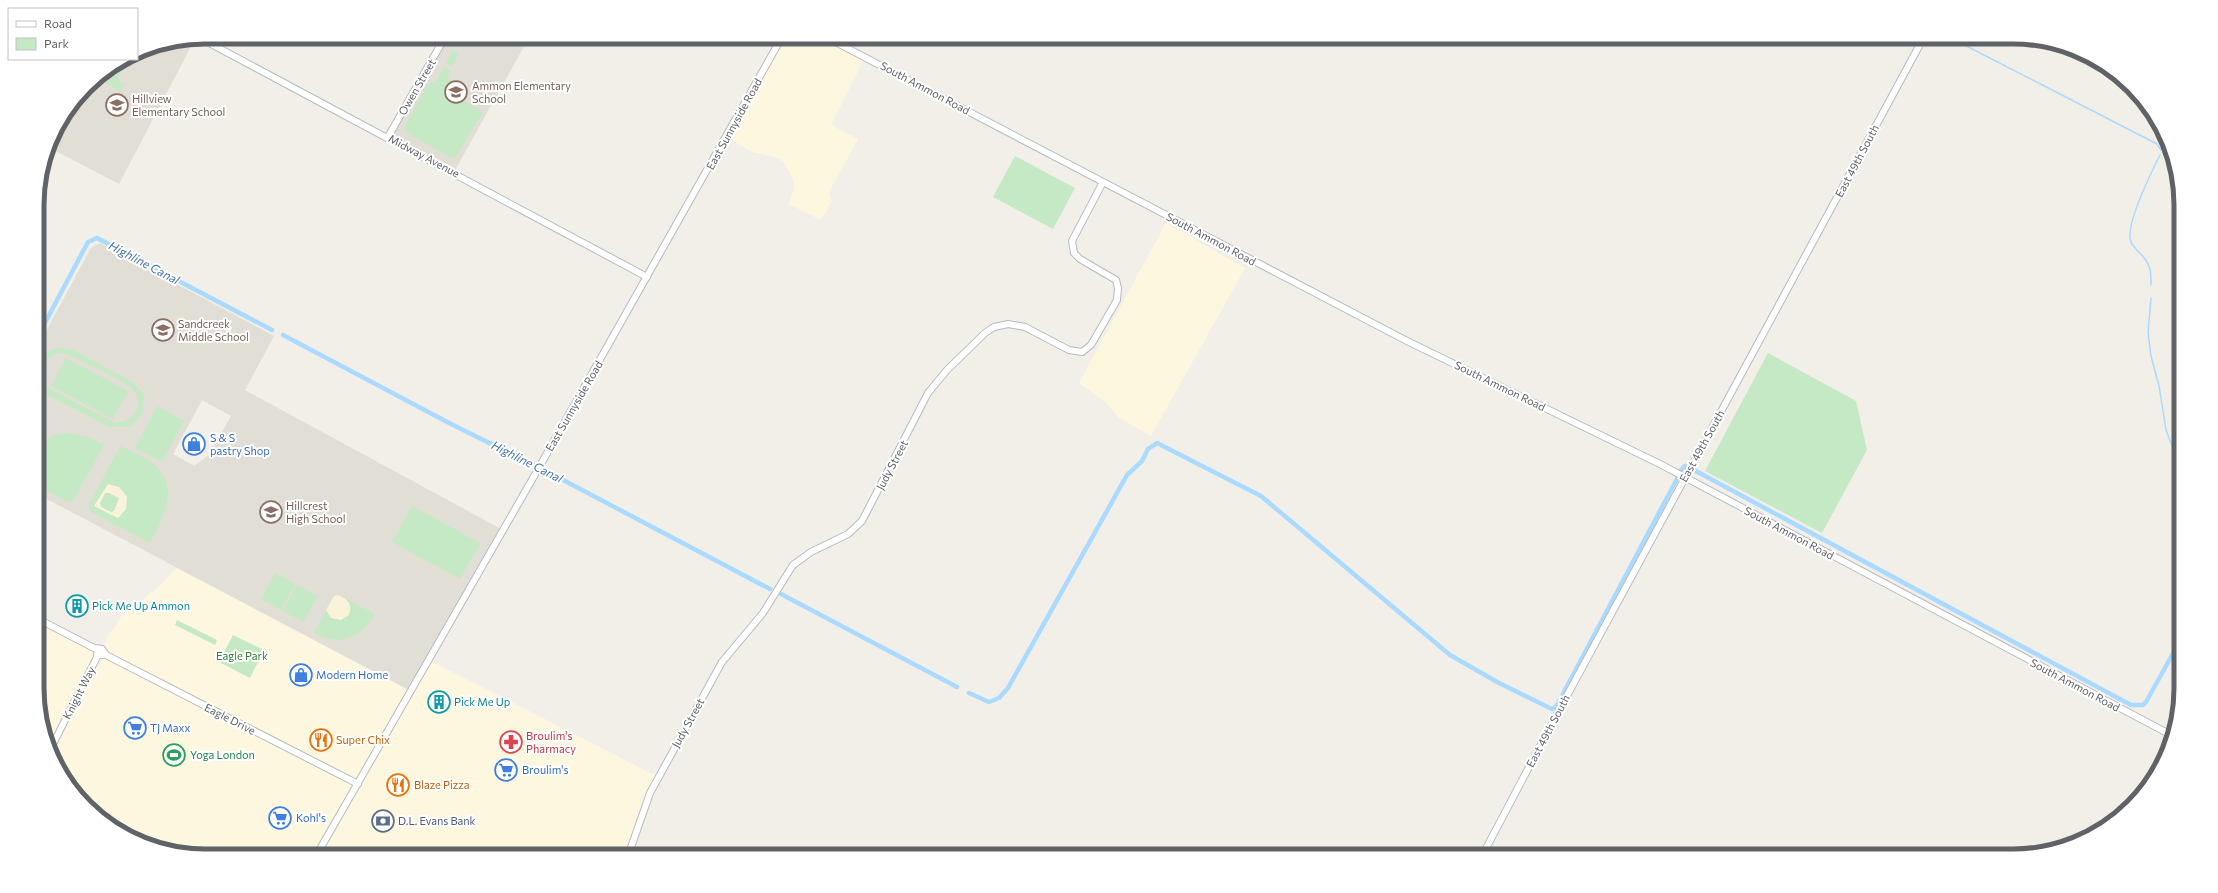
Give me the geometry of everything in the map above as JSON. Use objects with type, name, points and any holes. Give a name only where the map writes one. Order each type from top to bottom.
[{"type":"street","name":"Midway Avenue","points":[[211,44],[388,137],[647,277]]},
{"type":"street","name":"Owen Street","points":[[388,137],[441,44]]},
{"type":"street","name":"East Sunnyside Road","points":[[320,849],[539,468],[778,44]]},
{"type":"street","name":"South Ammon Road","points":[[839,44],[1407,341],[1685,477],[2168,733]]},
{"type":"street","name":"East 49th South","points":[[1486,849],[1685,477],[1920,44]]},
{"type":"street","name":"Judy Street","points":[[630,849],[650,793],[722,662],[764,613],[793,565],[811,552],[848,534],[862,521],[928,393],[947,370],[986,332],[1000,326],[1018,324],[1073,352],[1082,352],[1091,345],[1117,300],[1118,288],[1113,277],[1077,256],[1073,250],[1072,241],[1103,182]]},
{"type":"street","name":"Eagle Drive","points":[[44,622],[100,653],[358,784]]},
{"type":"street","name":"Knight Way","points":[[54,743],[100,653]]},
{"type":"shaded area","name":"Hillview Elementary School","points":[[192,44],[119,184],[54,150],[56,143],[77,107],[91,91],[107,77],[143,56],[163,49]]},
{"type":"shaded area","name":"Ammon Elementary School","points":[[441,44],[525,44],[454,172],[388,137]]},
{"type":"shaded area","points":[[778,44],[854,44],[851,49],[864,59],[831,125],[858,139],[829,192],[832,201],[821,220],[789,204],[794,189],[793,179],[784,162],[775,157],[752,152],[727,137]]},
{"type":"shaded area","points":[[1166,223],[1245,268],[1151,436],[1118,417],[1105,402],[1079,383]]},
{"type":"shaded area","name":"Hillcrest High School","points":[[100,243],[274,336],[245,390],[503,530],[411,691],[44,498],[44,335],[91,248]],"holes":[[[202,400],[231,416],[209,455],[194,466],[173,454]]]},
{"type":"shaded area","points":[[176,568],[410,691],[429,660],[658,777],[631,849],[194,849],[163,844],[143,837],[124,827],[107,816],[91,802],[77,786],[56,750],[49,730],[44,699],[44,622],[101,652],[108,636],[121,617],[161,585]]},
{"type":"green space","points":[[458,44],[468,44],[463,48]]},
{"type":"green space","points":[[453,50],[459,54],[452,66],[446,63]]},
{"type":"green space","points":[[444,67],[451,71],[447,78],[454,82],[449,91],[435,83]]},
{"type":"green space","points":[[120,69],[122,70],[117,80],[125,84],[121,92],[102,81]]},
{"type":"green space","points":[[430,81],[460,98],[463,93],[466,95],[463,100],[483,112],[455,158],[452,158],[405,132],[405,125]]},
{"type":"green space","points":[[1015,156],[1075,188],[1053,229],[993,197]]},
{"type":"green space","points":[[58,348],[71,349],[134,383],[143,393],[144,400],[142,413],[133,424],[128,427],[110,427],[44,393],[44,380],[48,388],[113,422],[126,421],[131,418],[135,414],[138,403],[137,396],[133,390],[122,381],[70,355],[60,353],[54,355],[49,358],[44,364],[44,355],[47,352]]},
{"type":"green space","points":[[1768,353],[1856,401],[1867,450],[1822,533],[1705,471]]},
{"type":"green space","points":[[66,358],[128,391],[113,419],[51,386]]},
{"type":"green space","points":[[157,406],[184,421],[162,462],[135,448]]},
{"type":"green space","points":[[67,433],[91,438],[104,445],[73,501],[68,502],[44,489],[44,440],[54,435]]},
{"type":"green space","points":[[120,446],[151,462],[160,471],[165,481],[168,491],[167,501],[160,522],[150,543],[91,512],[89,505]]},
{"type":"green space","points":[[412,506],[480,543],[460,579],[392,542]]},
{"type":"green space","points":[[275,573],[295,584],[281,610],[261,599]]},
{"type":"green space","points":[[297,585],[318,596],[303,622],[283,611]]},
{"type":"green space","points":[[338,595],[375,614],[363,629],[349,638],[332,639],[314,633],[334,596]]},
{"type":"green space","points":[[177,620],[217,640],[215,645],[175,625]]},
{"type":"green space","name":"Eagle Park","points":[[233,635],[264,650],[250,678],[219,662]]},
{"type":"sand","points":[[108,484],[119,487],[127,497],[126,509],[118,518],[94,506]],"holes":[[[105,493],[109,493],[119,498],[114,511],[111,512],[101,507],[100,503]]]},
{"type":"sand","points":[[338,595],[350,604],[349,615],[341,620],[331,618],[326,610],[334,596]]},
{"type":"waterway","points":[[1963,44],[2157,144],[2161,150]]},
{"type":"waterway","points":[[2151,285],[2150,268],[2132,244],[2130,234],[2131,224],[2140,198],[2160,155]]},
{"type":"waterway","name":"Highline Canal","points":[[44,325],[88,242],[97,238],[272,330]]},
{"type":"waterway","points":[[2151,298],[2148,333],[2151,356],[2159,386],[2166,430],[2174,451]]},
{"type":"waterway","name":"Highline Canal","points":[[283,335],[451,424],[546,471],[770,589]]},
{"type":"waterway","points":[[969,693],[989,702],[999,698],[1008,688],[1127,475],[1142,461],[1148,449],[1157,443],[1261,496],[1450,655],[1499,683],[1552,709],[1556,707],[1678,477]]},
{"type":"waterway","points":[[1681,470],[1685,466]]},
{"type":"waterway","points":[[1694,470],[2131,705],[2143,705],[2146,702],[2174,652]]},
{"type":"waterway","points":[[781,594],[957,687]]},
{"type":"place","name":"Ammon Elementary School","points":[[456,92]]},
{"type":"place","name":"Hillview Elementary School","points":[[117,105]]},
{"type":"place","name":"Sandcreek Middle School","points":[[163,330]]},
{"type":"place","name":"S & S pastry Shop","points":[[194,444]]},
{"type":"place","name":"Hillcrest High School","points":[[271,512]]},
{"type":"place","name":"Pick Me Up Ammon","points":[[77,606]]},
{"type":"place","name":"Modern Home","points":[[301,675]]},
{"type":"place","name":"Pick Me Up","points":[[439,702]]},
{"type":"place","name":"TJ Maxx","points":[[135,728]]},
{"type":"place","name":"Super Chix","points":[[321,740]]},
{"type":"place","name":"Broulim's Pharmacy","points":[[511,742]]},
{"type":"place","name":"Yoga London","points":[[174,755]]},
{"type":"place","name":"Broulim's","points":[[506,770]]},
{"type":"place","name":"Blaze Pizza","points":[[398,785]]},
{"type":"place","name":"Kohl's","points":[[280,818]]},
{"type":"place","name":"D.L. Evans Bank","points":[[383,821]]}]
